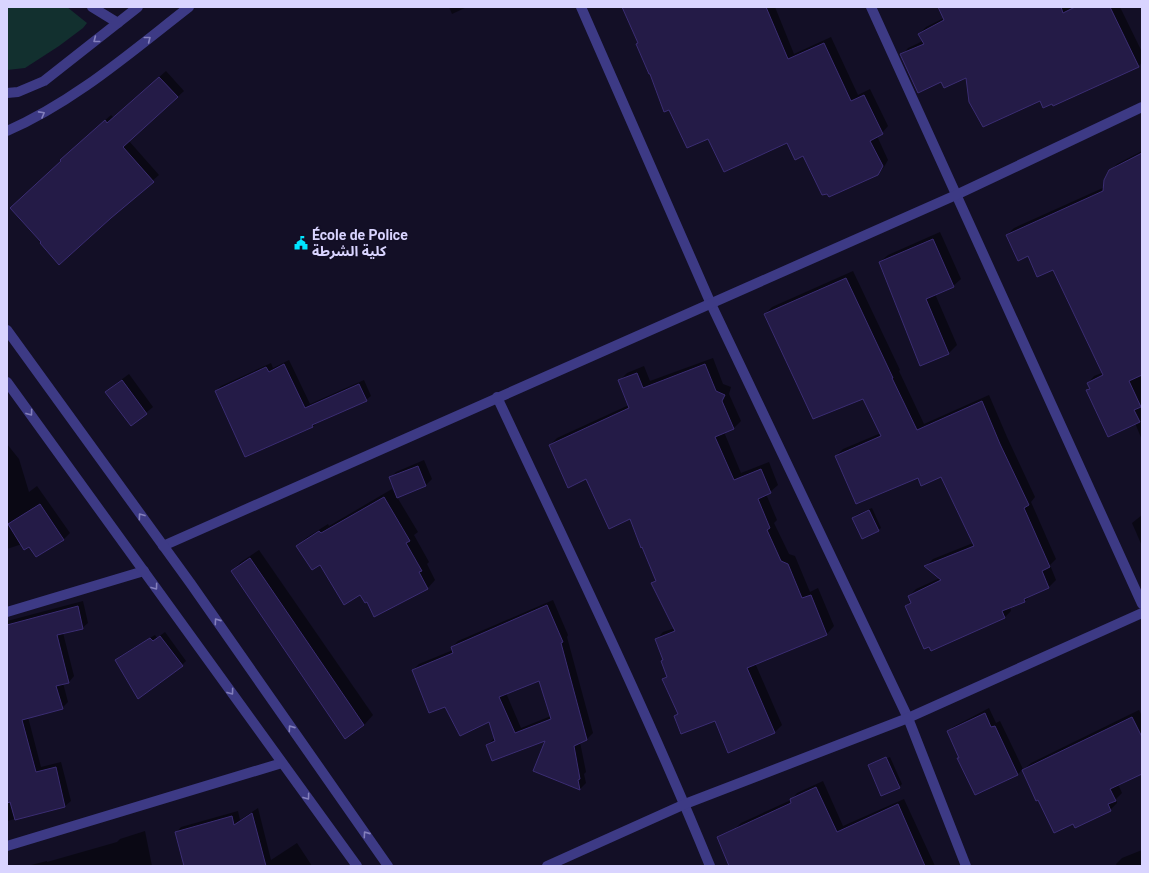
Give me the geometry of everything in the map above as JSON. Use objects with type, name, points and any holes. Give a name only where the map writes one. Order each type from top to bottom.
[{"type":"street","points":[[92,7],[118,23]]},
{"type":"street","points":[[7,93],[18,92],[44,81],[138,7]]},
{"type":"street","points":[[7,131],[22,125],[65,100],[189,7]]},
{"type":"street","points":[[581,7],[711,304],[908,718],[966,866]]},
{"type":"street","points":[[871,7],[1142,604]]},
{"type":"street","points":[[163,546],[956,195],[1142,108]]},
{"type":"street","points":[[7,330],[163,546],[388,866]]},
{"type":"street","points":[[7,382],[357,866]]},
{"type":"street","points":[[497,398],[599,614],[685,804],[710,866]]},
{"type":"street","points":[[7,612],[144,571]]},
{"type":"street","points":[[547,866],[685,804],[908,718],[1142,613]]},
{"type":"street","points":[[7,846],[282,763]]},
{"type":"green space","points":[[7,7],[67,7],[87,23],[83,28],[59,46],[25,68],[7,70]]},
{"type":"building","points":[[622,7],[766,7],[788,59],[824,43],[851,101],[864,95],[883,134],[870,141],[883,166],[878,175],[829,197],[827,194],[822,195],[803,156],[795,160],[787,143],[724,172],[708,139],[687,148],[669,110],[664,112],[650,74],[636,44],[638,43]]},
{"type":"building","points":[[938,7],[1061,7],[1063,13],[1075,7],[1110,7],[1139,67],[1053,106],[1052,104],[1043,108],[1040,101],[983,127],[969,102],[966,78],[944,88],[941,82],[918,93],[900,54],[924,44],[918,34],[944,20]]},
{"type":"building","points":[[159,77],[178,97],[123,147],[154,182],[59,265],[40,243],[41,242],[10,208],[61,161],[60,160],[105,120],[107,123]]},
{"type":"building","points":[[1142,153],[1142,375],[1129,381],[1141,407],[1134,410],[1140,422],[1108,437],[1086,390],[1090,389],[1087,383],[1103,375],[1053,270],[1037,277],[1028,256],[1018,261],[1006,235],[1103,191],[1104,180],[1109,170]]},
{"type":"building","points":[[933,239],[954,287],[926,299],[949,354],[920,366],[879,262]]},
{"type":"building","points":[[846,278],[917,430],[982,401],[1000,444],[1029,505],[1024,508],[1050,567],[1042,571],[1049,588],[1024,599],[1025,602],[1002,611],[1005,618],[931,651],[929,647],[924,649],[905,606],[911,603],[908,596],[941,580],[924,566],[974,546],[941,477],[921,486],[918,478],[856,504],[835,456],[881,436],[863,399],[813,419],[764,314]]},
{"type":"building","points":[[284,364],[305,408],[359,384],[367,401],[245,457],[215,391],[266,367],[269,372]]},
{"type":"building","points":[[705,364],[716,391],[725,395],[722,401],[734,429],[715,437],[734,480],[761,469],[771,493],[758,499],[770,528],[767,530],[781,561],[788,564],[802,598],[811,595],[827,635],[747,668],[775,733],[728,753],[715,721],[681,734],[674,716],[678,714],[662,679],[667,677],[661,661],[663,660],[655,639],[675,631],[651,583],[656,581],[630,519],[609,529],[586,479],[568,488],[549,445],[629,408],[618,380],[637,373],[643,388]]},
{"type":"building","points":[[122,380],[147,414],[131,426],[105,392]]},
{"type":"building","points":[[418,466],[426,486],[397,498],[389,477]]},
{"type":"building","points":[[384,497],[410,541],[406,543],[422,571],[419,572],[428,589],[374,617],[367,602],[365,603],[360,595],[344,605],[320,565],[312,570],[296,546],[319,531],[321,533]]},
{"type":"building","points":[[40,504],[64,540],[36,557],[29,547],[24,550],[8,524]]},
{"type":"building","points":[[869,510],[879,531],[862,539],[852,518]]},
{"type":"building","points":[[250,558],[364,725],[345,739],[231,571]]},
{"type":"building","points":[[547,605],[563,642],[561,643],[587,740],[574,746],[580,779],[578,780],[580,790],[533,771],[545,741],[492,761],[486,745],[495,741],[489,722],[460,736],[445,707],[429,713],[412,670],[453,653],[451,647]],"holes":[[[539,681],[551,719],[515,733],[499,697]]]},
{"type":"building","points":[[78,606],[83,629],[57,635],[69,683],[56,686],[63,709],[22,720],[36,772],[56,767],[65,807],[15,820],[10,802],[7,803],[7,625]]},
{"type":"building","points":[[160,636],[183,666],[138,699],[115,660],[150,638],[153,641]]},
{"type":"building","points":[[985,713],[991,727],[995,726],[1018,775],[975,795],[957,758],[959,758],[947,731]]},
{"type":"building","points":[[1132,717],[1142,737],[1142,774],[1110,789],[1116,801],[1108,804],[1111,811],[1075,828],[1073,824],[1054,833],[1038,800],[1036,801],[1022,770]]},
{"type":"building","points":[[886,757],[900,788],[881,796],[868,765]]},
{"type":"building","points":[[816,787],[837,832],[898,804],[925,866],[729,866],[717,837],[791,803],[790,799]]},
{"type":"building","points":[[252,813],[266,866],[184,866],[175,832],[232,816],[234,825]]},
{"type":"place","name":"École de Police كلية الشرطة","points":[[301,243]]}]
